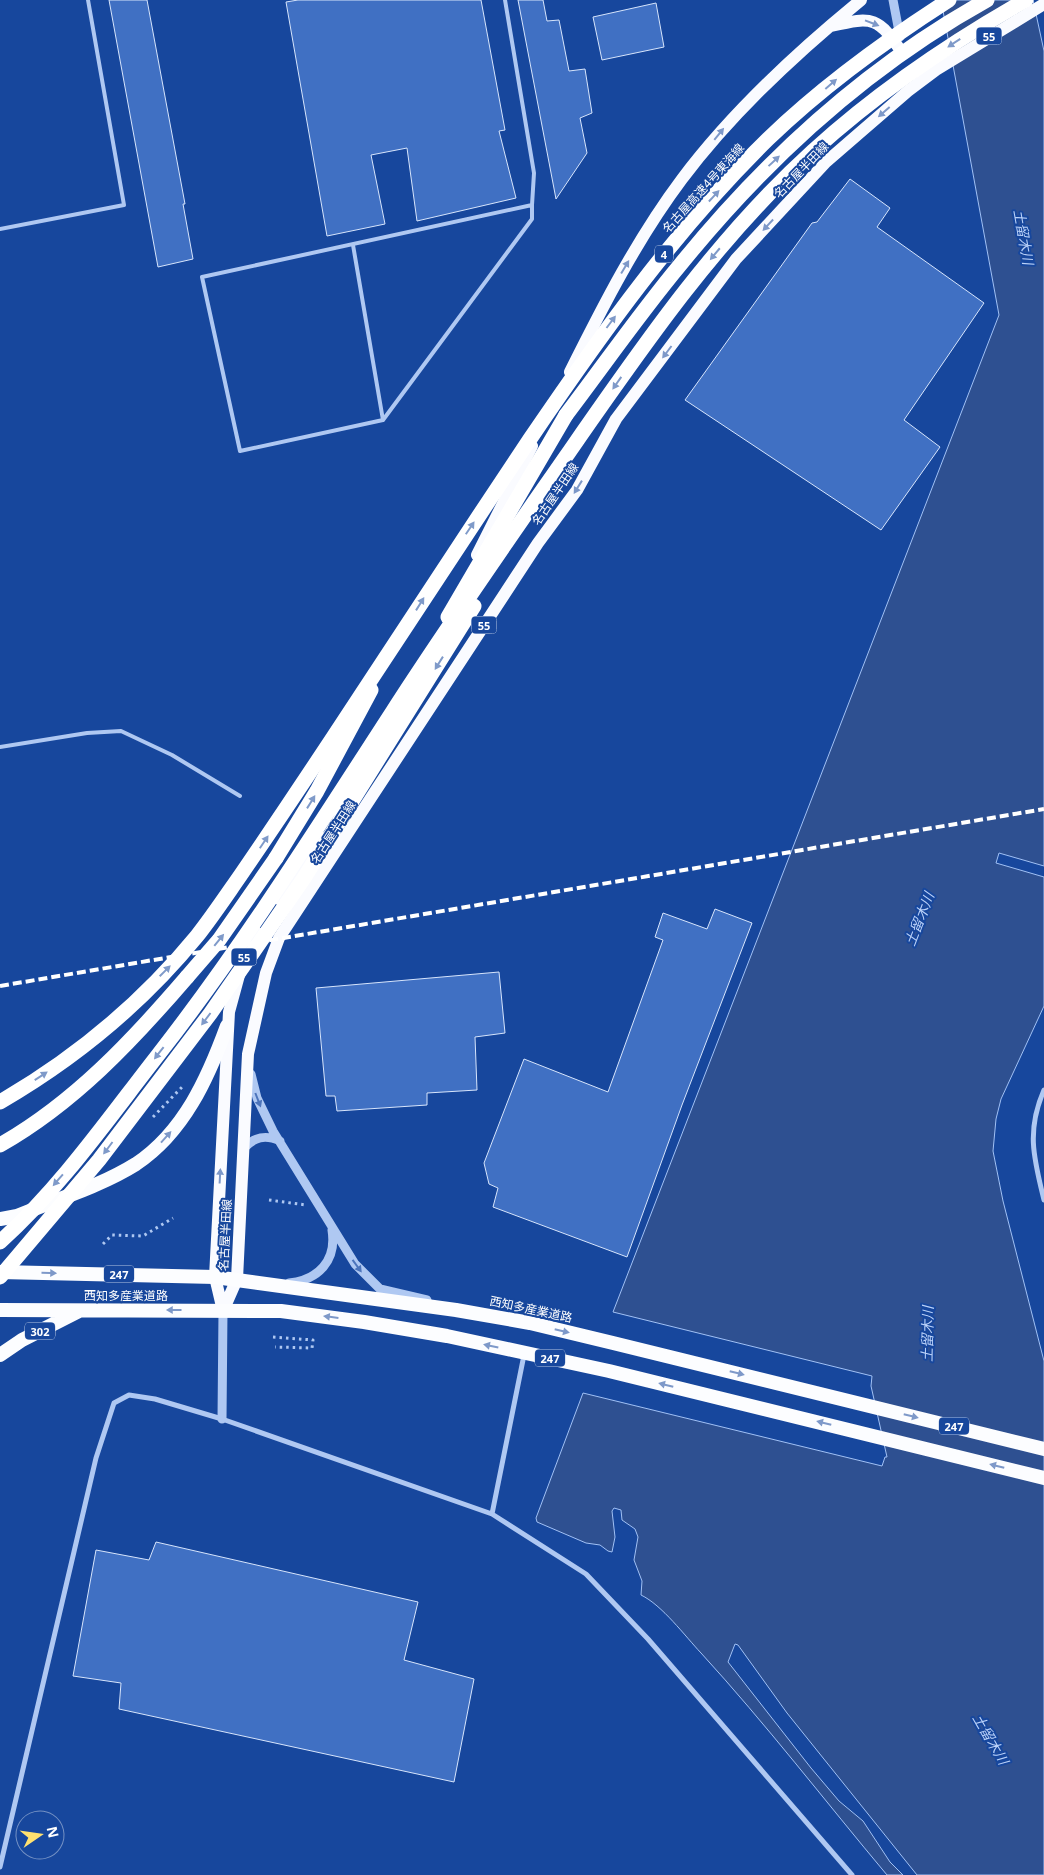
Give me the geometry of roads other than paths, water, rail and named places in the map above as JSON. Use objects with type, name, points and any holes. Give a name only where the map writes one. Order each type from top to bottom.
[{"type":"highway","name":"名古屋高速4号東海線","points":[[399,636],[602,334],[652,268],[710,200],[770,138],[836,79],[905,28],[949,0]]},
{"type":"highway","points":[[427,652],[566,416],[679,265],[770,165],[819,120],[871,77],[926,38],[987,0]]},
{"type":"highway","points":[[0,1242],[42,1199],[93,1140],[218,976],[314,836],[472,592],[673,306],[717,251],[761,202],[813,151],[916,69],[1026,0]]},
{"type":"highway","points":[[0,1277],[100,1160],[210,1014],[258,946],[304,878],[479,599],[535,501]]},
{"type":"highway","points":[[0,1145],[39,1122],[70,1098],[132,1039],[219,940],[247,903],[317,791],[399,636]]},
{"type":"highway","points":[[0,1102],[51,1069],[112,1022],[170,967],[198,936],[260,848],[399,636]]},
{"type":"highway","points":[[0,1220],[17,1216],[116,1174],[156,1149],[180,1120],[210,1073],[228,1026]]},
{"type":"highway","points":[[0,1271],[18,1255]]},
{"type":"highway","name":"西知多産業道路","points":[[0,1271],[215,1276],[282,1284],[530,1323],[1044,1448]]},
{"type":"highway","name":"西知多産業道路","points":[[0,1310],[280,1311],[364,1322],[525,1353],[872,1434],[1044,1478]]},
{"type":"highway","name":"302","points":[[0,1356],[22,1340],[82,1310]]},
{"type":"main road","name":"名古屋半田線","points":[[223,1311],[215,1276],[228,1012],[247,946],[366,766],[427,652],[614,286],[645,235],[682,180],[723,128],[771,79],[828,27],[862,0]]},
{"type":"main road","name":"名古屋半田線","points":[[223,1311],[237,1279],[248,1054],[266,973],[279,938],[522,568],[577,490],[616,419],[736,259],[826,162],[908,91],[936,70],[1044,4]]},
{"type":"main road","points":[[828,27],[863,19],[885,28],[903,54]]},
{"type":"street","points":[[893,0],[908,91]]},
{"type":"street","points":[[248,1054],[257,1098],[280,1141],[359,1269],[380,1288],[530,1323]]},
{"type":"street","points":[[1044,1090],[1037,1107],[1032,1141],[1044,1200]]},
{"type":"street","points":[[243,1149],[255,1139],[263,1136],[280,1141]]},
{"type":"street","points":[[282,1284],[309,1279],[324,1268],[333,1250],[331,1225]]},
{"type":"street","points":[[222,1419],[223,1311]]},
{"type":"street","points":[[492,1514],[525,1353]]},
{"type":"street","points":[[0,1867],[96,1458],[114,1402],[129,1396],[155,1399],[222,1419],[492,1514],[586,1574],[648,1638],[852,1875]]},
{"type":"lane","points":[[0,229],[124,205],[88,0]]},
{"type":"lane","points":[[504,0],[534,172],[532,219],[383,420],[240,451],[202,277],[532,205]]},
{"type":"lane","points":[[353,245],[383,420]]},
{"type":"lane","points":[[0,747],[87,733],[121,731],[172,755],[240,796]]},
{"type":"water","name":"土留木川","points":[[941,0],[1033,0],[1044,51],[1044,866],[999,853],[996,863],[1044,877],[1044,1006],[1001,1099],[996,1119],[993,1151],[1003,1201],[1044,1361],[1044,1875],[917,1875],[787,1713],[738,1645],[735,1644],[728,1662],[839,1801],[863,1821],[890,1862],[903,1875],[887,1875],[725,1680],[665,1613],[641,1595],[642,1581],[634,1560],[638,1537],[635,1529],[622,1520],[621,1510],[614,1508],[612,1511],[615,1537],[612,1552],[600,1545],[586,1543],[537,1522],[536,1518],[583,1393],[882,1466],[885,1457],[887,1457],[871,1386],[872,1376],[613,1312],[999,315]]},
{"type":"railway","points":[[0,986],[1044,809]]}]
